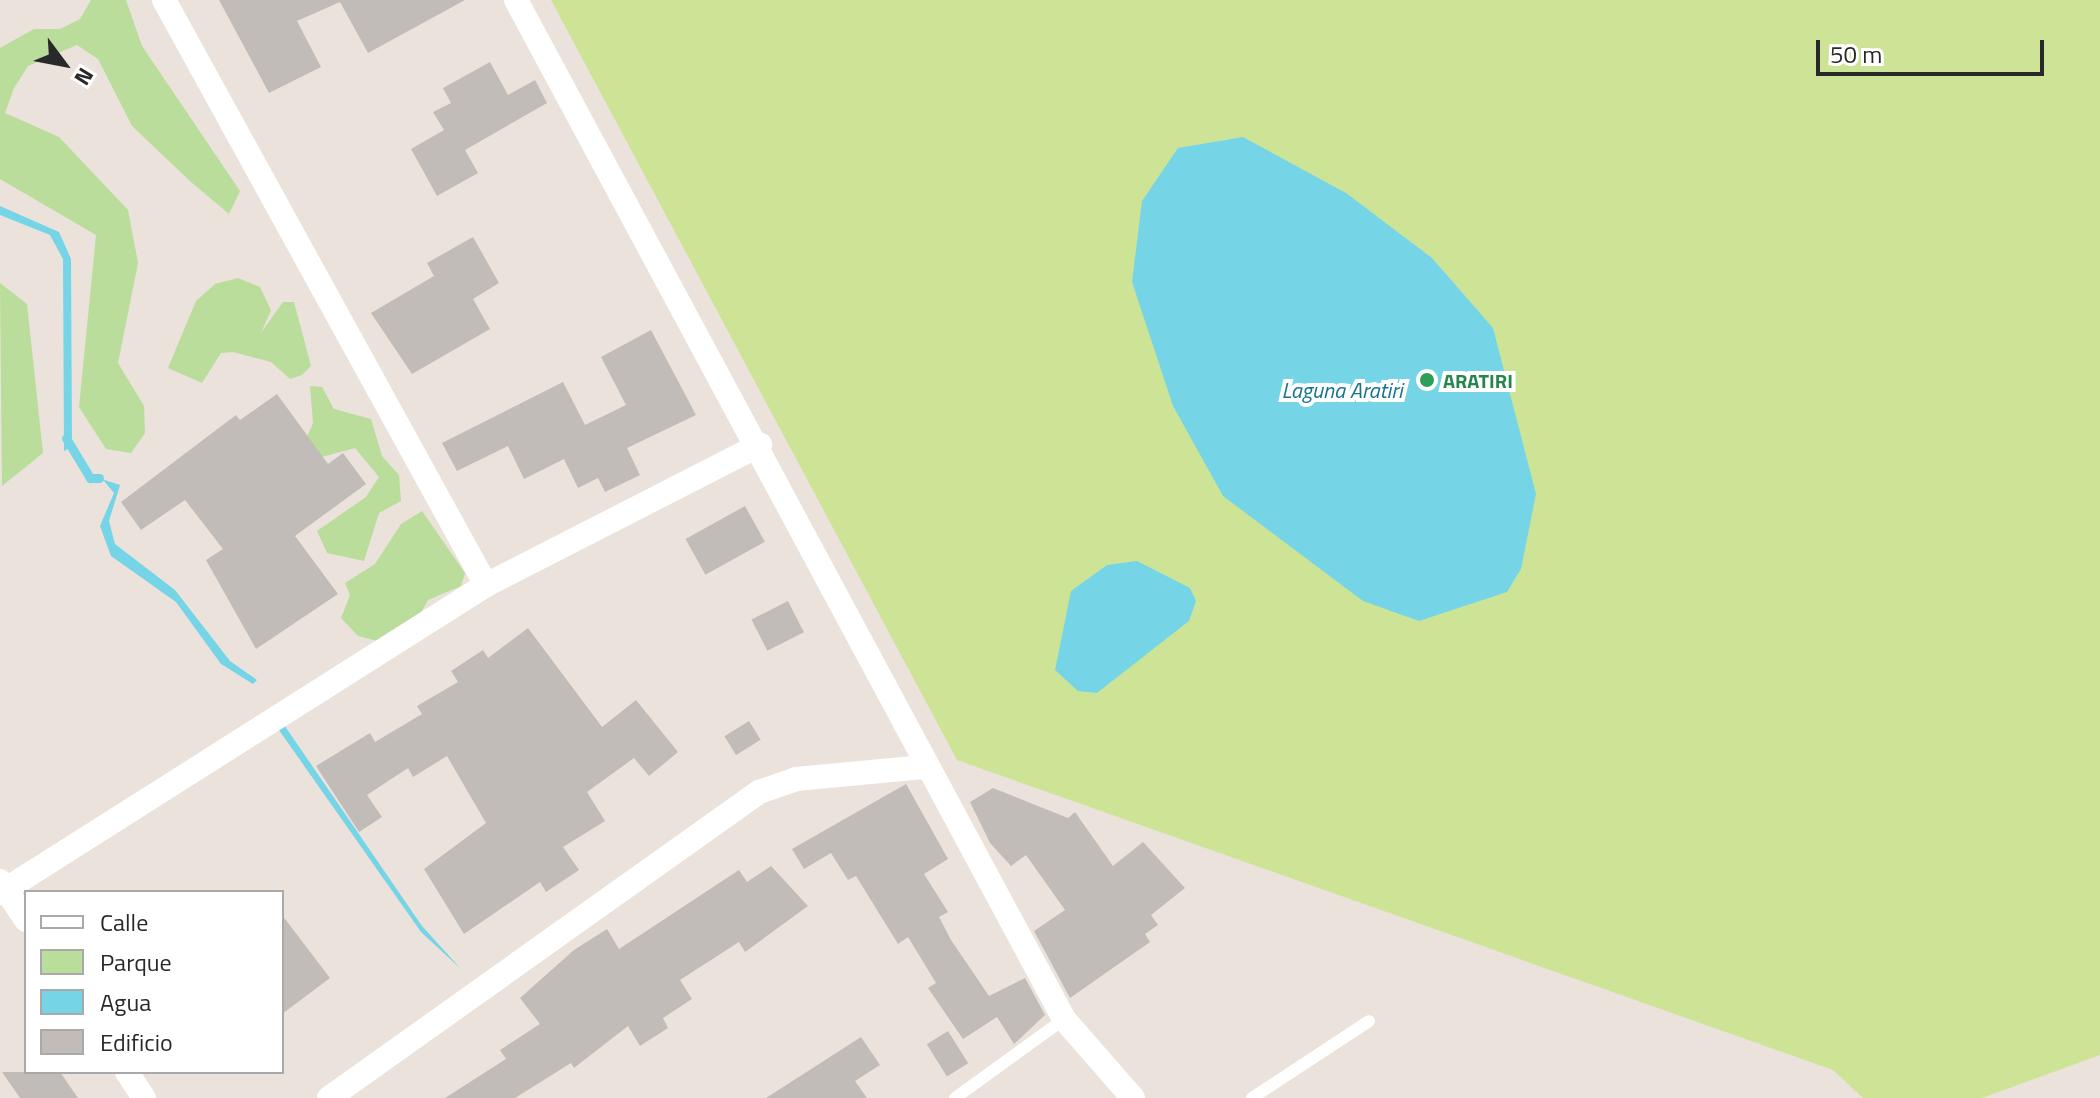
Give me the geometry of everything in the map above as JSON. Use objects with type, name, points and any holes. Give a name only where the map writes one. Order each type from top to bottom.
[{"type":"street","points":[[164,0],[486,585]]},
{"type":"street","points":[[516,0],[760,445],[923,767],[1064,1019],[1133,1098]]},
{"type":"street","points":[[24,917],[2,888],[486,585],[760,445]]},
{"type":"street","points":[[329,1098],[759,792],[796,779],[923,767]]},
{"type":"street","points":[[128,1074],[144,1098]]},
{"type":"lane","points":[[955,1098],[1064,1019]]},
{"type":"lane","points":[[1252,1098],[1369,1021]]},
{"type":"green space","points":[[91,0],[126,0],[142,46],[240,191],[229,214],[191,182],[132,126],[98,59],[77,45],[28,66],[14,88],[5,113],[59,137],[128,210],[138,263],[118,363],[144,406],[145,433],[131,453],[106,449],[79,407],[96,235],[0,179],[0,48],[34,29],[60,29],[80,19]]},
{"type":"green space","name":"ARATIRI","points":[[551,0],[2100,0],[2100,1055],[1982,1098],[1863,1098],[1833,1070],[957,760]]},
{"type":"green space","points":[[238,278],[260,287],[271,310],[261,333],[283,302],[294,302],[311,366],[302,375],[290,379],[271,362],[233,352],[221,353],[202,383],[168,368],[196,301],[215,284]]},
{"type":"green space","points":[[0,283],[27,304],[43,453],[2,486]]},
{"type":"green space","points":[[310,386],[322,387],[334,409],[371,419],[382,456],[399,475],[401,501],[379,513],[364,561],[327,553],[317,531],[366,497],[379,477],[355,448],[318,458],[303,446],[313,423]]},
{"type":"green space","points":[[422,511],[465,573],[461,586],[428,600],[415,624],[381,642],[358,636],[341,618],[350,595],[345,583],[375,564],[401,524]]},
{"type":"water","name":"Laguna Aratiri","points":[[1243,137],[1346,193],[1432,258],[1493,328],[1536,494],[1521,569],[1507,592],[1419,621],[1363,601],[1223,496],[1173,406],[1132,282],[1142,201],[1178,148]]},
{"type":"water","points":[[0,206],[59,232],[71,259],[72,447],[64,451],[63,259],[50,235],[0,215]]},
{"type":"water","points":[[89,475],[120,485],[109,521],[115,544],[175,590],[230,661],[257,680],[253,684],[221,664],[176,602],[111,556],[100,526],[114,493],[104,481],[85,479]]},
{"type":"water","points":[[1137,561],[1190,588],[1196,601],[1189,621],[1097,693],[1078,691],[1055,670],[1071,591],[1107,565]]},
{"type":"water","points":[[280,719],[422,926],[461,969],[421,932],[274,723]]},
{"type":"building","points":[[219,0],[465,0],[368,53],[340,2],[297,21],[321,67],[269,93]]},
{"type":"building","points":[[490,62],[508,95],[535,80],[547,103],[465,150],[478,173],[437,196],[411,149],[444,130],[433,112],[451,103],[443,88]]},
{"type":"building","points":[[473,237],[499,283],[473,299],[490,329],[412,374],[371,313],[434,276],[427,263]]},
{"type":"building","points":[[651,330],[696,415],[627,448],[640,475],[605,492],[598,478],[578,488],[564,459],[524,479],[508,446],[457,471],[442,443],[563,382],[585,425],[626,405],[601,357]]},
{"type":"building","points":[[277,394],[328,464],[343,453],[366,484],[295,536],[338,594],[256,649],[206,560],[223,549],[185,500],[141,530],[121,502],[236,415],[240,420]]},
{"type":"building","points":[[745,506],[765,542],[705,575],[686,539]]},
{"type":"building","points":[[788,601],[804,632],[767,651],[751,620]]},
{"type":"building","points":[[528,628],[602,727],[636,700],[678,752],[649,776],[634,758],[587,792],[605,821],[563,847],[579,870],[546,892],[540,882],[464,934],[424,869],[486,823],[447,756],[413,777],[408,768],[367,795],[382,817],[359,832],[316,766],[370,733],[375,742],[422,714],[417,706],[458,682],[451,671],[483,650],[488,658]]},
{"type":"building","points":[[749,721],[761,740],[736,755],[724,736]]},
{"type":"building","points":[[906,784],[948,859],[924,874],[948,912],[939,917],[951,940],[989,996],[1025,978],[1045,1015],[1014,1044],[997,1017],[963,1039],[928,988],[936,983],[908,937],[898,944],[856,876],[848,880],[831,853],[804,869],[792,849]]},
{"type":"building","points":[[993,788],[1068,818],[1075,812],[1113,866],[1143,842],[1185,888],[1151,915],[1158,925],[1145,934],[1150,942],[1070,998],[1034,931],[1065,910],[1026,855],[1011,866],[990,843],[970,802]]},
{"type":"building","points":[[771,866],[808,906],[745,952],[739,942],[680,980],[692,999],[663,1018],[668,1028],[640,1046],[628,1026],[574,1068],[571,1063],[515,1098],[445,1098],[506,1059],[500,1050],[540,1024],[520,998],[574,950],[607,929],[619,949],[739,870],[747,882]]},
{"type":"building","points":[[284,918],[330,978],[284,1012]]},
{"type":"building","points":[[948,1031],[968,1063],[947,1076],[927,1044]]},
{"type":"building","points":[[861,1037],[880,1065],[855,1081],[867,1098],[766,1098]]},
{"type":"building","points":[[2,1072],[61,1074],[78,1098],[20,1098]]},
{"type":"waterway","points":[[66,438],[90,478],[99,478]]},
{"type":"place","name":"ARATIRI","points":[[1427,380]]}]
